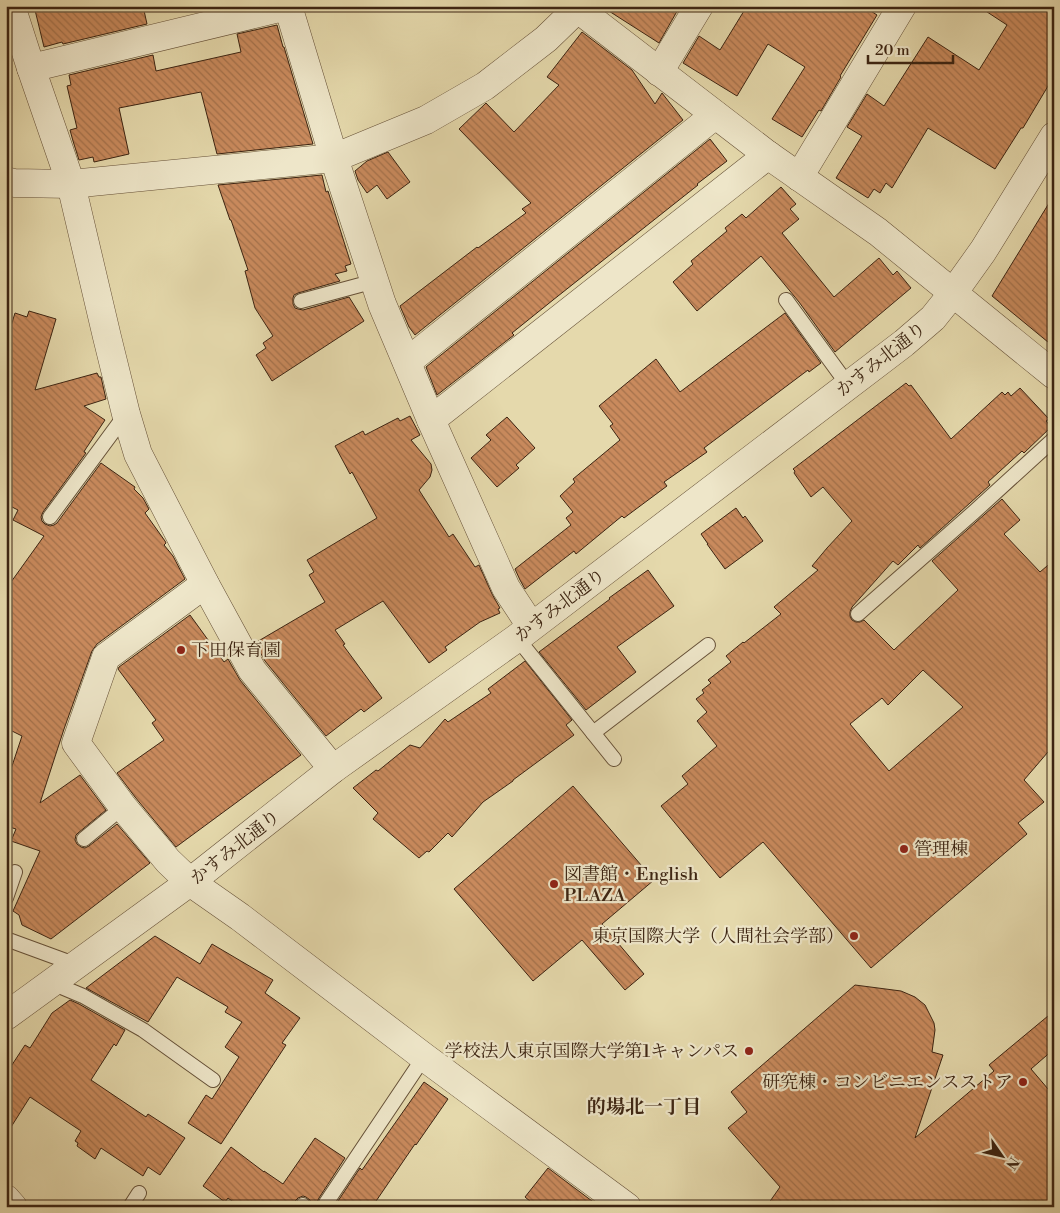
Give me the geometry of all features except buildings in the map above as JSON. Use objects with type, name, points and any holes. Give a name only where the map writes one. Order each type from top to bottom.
[{"type":"street","points":[[11,6],[30,68],[72,184],[126,414],[138,454],[252,670],[333,769]]},
{"type":"street","points":[[30,68],[288,6],[334,158],[382,304],[430,420],[524,632]]},
{"type":"street","points":[[659,72],[699,6]]},
{"type":"street","points":[[799,177],[902,6]]},
{"type":"street","points":[[6,181],[14,183],[72,184],[334,158],[426,120],[485,86],[546,39],[576,7],[768,155],[878,232],[1054,375]]},
{"type":"street","points":[[406,362],[715,115]]},
{"type":"street","name":"かすみ北通り","points":[[6,1016],[190,882],[333,769],[524,632],[904,343],[933,318],[953,293],[983,251],[1054,136]]},
{"type":"street","points":[[430,420],[768,155]]},
{"type":"street","points":[[205,584],[106,657],[76,743],[123,807],[168,861],[190,882],[240,917],[424,1057],[627,1207]]},
{"type":"street","points":[[6,1199],[14,1207]]},
{"type":"lane","points":[[301,301],[375,281]]},
{"type":"lane","points":[[786,300],[848,385]]},
{"type":"lane","points":[[50,517],[126,414]]},
{"type":"lane","points":[[858,614],[1054,439]]},
{"type":"lane","points":[[524,632],[593,733],[614,759]]},
{"type":"lane","points":[[593,733],[708,644]]},
{"type":"lane","points":[[84,839],[123,807]]},
{"type":"lane","points":[[6,898],[15,872]]},
{"type":"lane","points":[[6,940],[78,965]]},
{"type":"lane","points":[[52,983],[83,996],[142,1030],[213,1080]]},
{"type":"lane","points":[[326,1203],[424,1057]]},
{"type":"lane","points":[[130,1207],[140,1193]]},
{"type":"place","name":"下田保育園","points":[[181,650]]},
{"type":"place","name":"管理棟","points":[[904,849]]},
{"type":"place","name":"図書館・English PLAZA","points":[[554,884]]},
{"type":"place","name":"東京国際大学（人間社会学部）","points":[[854,936]]},
{"type":"place","name":"学校法人東京国際大学第1キャンパス","points":[[749,1051]]},
{"type":"place","name":"研究棟・コンビニエンスストア","points":[[1023,1082]]},
{"type":"district","name":"的場北一丁目","points":[[644,1106]]}]
